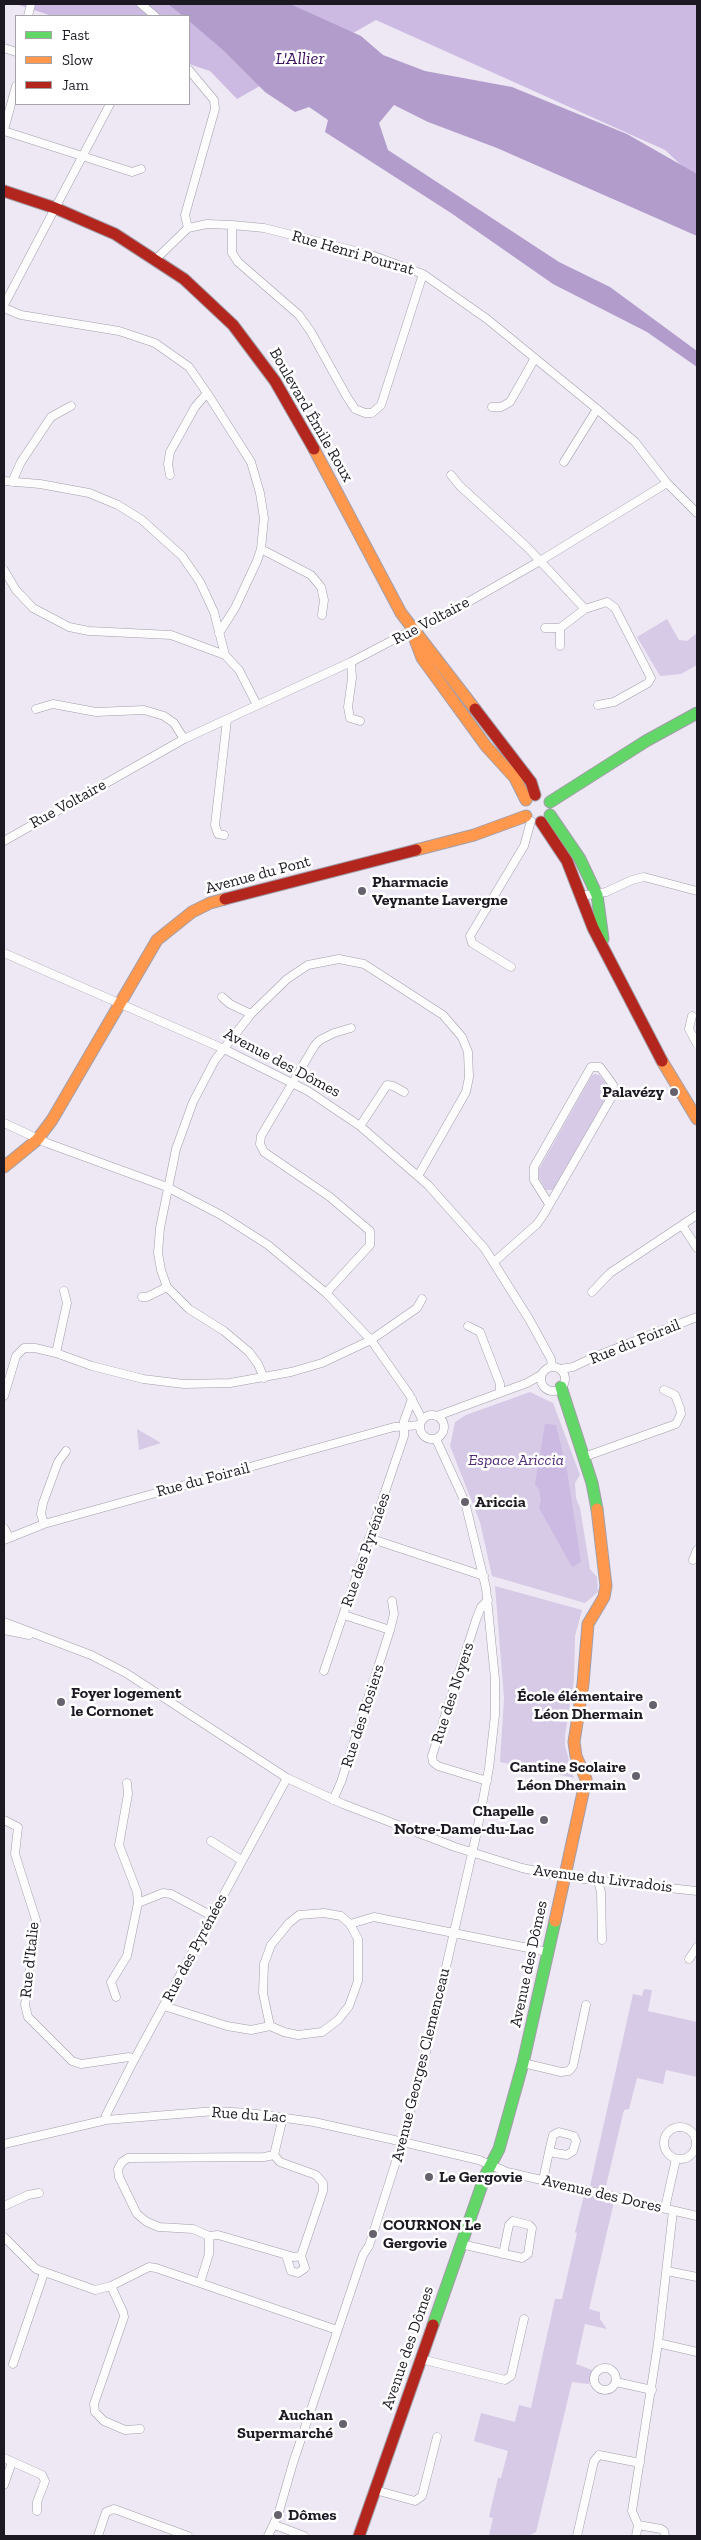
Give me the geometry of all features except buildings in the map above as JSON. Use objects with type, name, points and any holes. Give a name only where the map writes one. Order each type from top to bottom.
[{"type":"street","points":[[141,4],[154,15]]},
{"type":"street","points":[[156,259],[188,228],[186,215],[215,109],[214,100],[190,71]]},
{"type":"street","points":[[15,90],[4,131],[132,172],[141,170]]},
{"type":"street","points":[[109,105],[4,307],[21,315],[119,331],[155,343],[189,367],[207,393],[251,462],[264,518],[261,549],[235,608],[219,633]]},
{"type":"street","name":"Boulevard Émile Roux","points":[[4,191],[55,208],[115,234],[184,279],[233,325],[275,381],[412,630],[422,658],[486,746],[531,798]]},
{"type":"street","name":"Rue Henri Pourrat","points":[[188,228],[207,224],[264,228],[370,255],[423,274],[487,319],[635,442],[667,483],[697,512]]},
{"type":"street","points":[[232,225],[232,253],[238,262],[299,314],[347,397],[355,409],[365,413],[372,413],[381,405],[423,274]]},
{"type":"street","points":[[492,407],[501,407],[510,402],[535,358]]},
{"type":"street","points":[[170,475],[168,464],[170,452],[195,407],[207,393]]},
{"type":"street","points":[[71,406],[51,417],[8,482],[40,484],[89,493],[118,505],[142,520],[182,556],[200,582],[214,612],[225,655]]},
{"type":"street","points":[[564,462],[597,409]]},
{"type":"street","points":[[451,474],[460,486],[540,561],[585,609]]},
{"type":"street","name":"Rue Voltaire","points":[[4,840],[184,739],[351,662],[435,620],[540,561],[667,483]]},
{"type":"street","points":[[261,549],[311,575],[321,587],[324,600],[322,615]]},
{"type":"street","points":[[4,570],[16,590],[33,608],[69,626],[89,631],[171,635],[225,655],[239,670],[257,704]]},
{"type":"street","points":[[545,628],[560,628],[585,609],[607,602],[615,608],[651,678],[648,683],[614,702],[598,705]]},
{"type":"street","points":[[560,628],[560,646]]},
{"type":"street","points":[[351,662],[352,678],[348,707],[350,718],[360,722]]},
{"type":"street","points":[[36,709],[53,704],[96,712],[144,710],[164,716],[174,723],[184,739]]},
{"type":"street","points":[[511,967],[472,943],[470,936],[524,846],[537,819],[550,802],[659,733],[697,713]]},
{"type":"street","points":[[224,835],[218,834],[215,825],[227,720]]},
{"type":"street","points":[[550,802],[544,796],[531,798],[523,808],[580,859],[597,895],[604,948]]},
{"type":"street","points":[[537,819],[568,861],[593,928],[622,989],[649,1040],[697,1119]]},
{"type":"street","name":"Avenue du Pont","points":[[4,1167],[37,1140],[52,1120],[157,940],[192,912],[210,903],[537,819]]},
{"type":"street","points":[[582,896],[597,895],[644,876],[697,891]]},
{"type":"street","name":"Avenue des Dômes","points":[[4,953],[224,1049],[293,1083],[360,1126],[418,1176],[446,1204],[494,1262],[530,1319],[556,1368]]},
{"type":"street","points":[[264,1378],[258,1364],[249,1352],[224,1331],[189,1309],[168,1287],[160,1270],[158,1253],[167,1187],[176,1149],[185,1123],[215,1060],[251,1014],[287,979],[308,965],[339,959],[364,964],[443,1015],[462,1037],[468,1052],[469,1077],[466,1092],[418,1176]]},
{"type":"street","points":[[222,997],[230,1004],[251,1014]]},
{"type":"street","points":[[692,1016],[689,1029],[697,1044]]},
{"type":"street","points":[[326,1293],[370,1245],[370,1232],[362,1223],[330,1197],[264,1152],[260,1144],[261,1136],[320,1040],[351,1028]]},
{"type":"street","points":[[494,1262],[537,1224],[549,1204],[611,1098],[613,1085],[600,1067],[591,1067],[534,1168],[534,1180],[549,1204]]},
{"type":"street","points":[[360,1126],[381,1091],[387,1085],[404,1092]]},
{"type":"street","points":[[4,1123],[37,1140],[167,1187],[244,1229],[295,1266],[326,1293],[371,1340],[412,1399],[421,1422],[422,1435]]},
{"type":"street","points":[[592,1292],[610,1273],[697,1215]]},
{"type":"street","points":[[682,1225],[697,1248]]},
{"type":"street","points":[[142,1297],[147,1298],[168,1287]]},
{"type":"street","points":[[56,1353],[67,1304],[64,1292]]},
{"type":"street","points":[[4,1396],[14,1363],[24,1348],[35,1348],[56,1353],[92,1366],[143,1380],[184,1384],[230,1383],[264,1378],[322,1363],[371,1340],[417,1308],[422,1299]]},
{"type":"street","name":"Rue du Foirail","points":[[556,1368],[573,1368],[594,1357],[697,1317]]},
{"type":"street","points":[[468,1326],[480,1332],[500,1384],[500,1392]]},
{"type":"street","points":[[421,1422],[430,1415],[437,1416],[527,1383],[541,1375],[544,1371],[556,1368],[563,1383],[555,1391],[527,1383]]},
{"type":"street","name":"Rue du Foirail","points":[[563,1383],[573,1368]]},
{"type":"street","points":[[541,1375],[541,1382],[544,1388]]},
{"type":"street","name":"Avenue des Dômes","points":[[359,2536],[461,2244],[499,2149],[523,2063],[586,1784],[574,1742],[583,1684],[587,1633],[591,1618],[604,1597],[606,1586],[598,1506],[584,1457],[564,1400],[563,1383]]},
{"type":"street","points":[[584,1457],[676,1424],[681,1414],[680,1408],[675,1395],[664,1390]]},
{"type":"street","points":[[412,1399],[403,1427],[428,1439],[436,1439],[442,1433],[444,1426],[456,1409]]},
{"type":"street","points":[[437,1416],[444,1426]]},
{"type":"street","name":"Rue du Foirail","points":[[6,1538],[44,1524],[394,1427],[403,1427],[421,1422]]},
{"type":"street","name":"Rue des Pyrénées","points":[[324,1671],[404,1436],[403,1427]]},
{"type":"street","name":"Avenue Georges Clemenceau","points":[[268,2536],[274,2525],[363,2255],[369,2246],[402,2142],[430,2037],[487,1781],[495,1696],[494,1652],[488,1600],[484,1576],[465,1502],[436,1439]]},
{"type":"street","points":[[44,1524],[42,1514],[43,1503],[58,1462],[66,1451]]},
{"type":"street","points":[[4,1528],[6,1538]]},
{"type":"street","points":[[369,1538],[484,1576]]},
{"type":"street","points":[[693,1560],[697,1550]]},
{"type":"street","name":"Rue des Noyers","points":[[487,1781],[438,1766],[433,1762],[432,1756],[476,1620],[481,1607],[488,1600]]},
{"type":"street","name":"Rue des Rosiers","points":[[333,1800],[341,1782],[390,1630],[394,1614],[392,1601]]},
{"type":"street","points":[[344,1615],[390,1630]]},
{"type":"street","name":"Avenue du Livradois","points":[[4,1622],[91,1655],[126,1673],[287,1778],[333,1800],[472,1853],[522,1868],[565,1877],[697,1891]]},
{"type":"street","name":"Avenue du Livradois","points":[[4,1630],[53,1640]]},
{"type":"street","name":"Rue des Pyrénées","points":[[106,2120],[106,2115],[134,2060],[287,1778]]},
{"type":"street","points":[[116,1998],[111,1982],[127,1956],[138,1903],[137,1892],[120,1845],[128,1794],[127,1783]]},
{"type":"street","name":"Rue d'Italie","points":[[4,1820],[18,1827],[15,1854],[36,1920],[25,2005],[28,2017],[72,2061],[81,2064],[129,2058],[134,2060]]},
{"type":"street","points":[[211,1841],[241,1860]]},
{"type":"street","points":[[598,1881],[601,1892],[602,1940]]},
{"type":"street","points":[[138,1903],[163,1893],[172,1894],[212,1916]]},
{"type":"street","points":[[164,2006],[227,2026],[251,2030],[270,2026],[298,2035],[322,2032],[338,2020],[349,2006],[358,1981],[358,1938],[350,1924],[341,1916],[324,1913],[299,1915],[280,1933],[272,1945],[264,1964],[263,1993],[270,2026]]},
{"type":"street","points":[[350,1924],[374,1917],[548,1952]]},
{"type":"street","points":[[689,1959],[697,1947]]},
{"type":"street","points":[[523,2063],[561,2072],[568,2071],[573,2066],[586,2004]]},
{"type":"street","name":"Rue du Lac","points":[[4,2144],[106,2120],[215,2111],[283,2116],[402,2142],[492,2165]]},
{"type":"street","points":[[274,2155],[283,2116]]},
{"type":"street","points":[[674,2128],[685,2128],[694,2134],[696,2139],[695,2150],[687,2158],[676,2159],[667,2154],[664,2139],[674,2128]]},
{"type":"street","points":[[543,2180],[549,2152]]},
{"type":"street","points":[[274,2155],[264,2157],[128,2158],[122,2162],[118,2169],[119,2177],[137,2214],[147,2222],[159,2226],[193,2229],[209,2236],[218,2235],[286,2255],[300,2256]]},
{"type":"street","points":[[274,2155],[280,2162],[316,2175],[323,2183],[323,2191],[300,2256],[305,2268],[298,2273],[291,2271],[286,2255]]},
{"type":"street","points":[[676,2159],[669,2210],[697,2216]]},
{"type":"street","name":"Avenue des Dores","points":[[492,2165],[499,2170],[643,2202],[669,2210],[666,2270],[658,2343],[632,2511],[638,2525],[636,2536]]},
{"type":"street","points":[[4,2206],[28,2195],[39,2193]]},
{"type":"street","points":[[461,2244],[503,2254],[522,2258],[525,2256],[532,2228],[529,2224],[513,2221],[509,2225],[503,2254]]},
{"type":"street","points":[[200,2283],[209,2254],[209,2236]]},
{"type":"street","points":[[4,2237],[32,2266],[44,2273],[95,2290],[111,2286],[150,2268],[337,2330]]},
{"type":"street","points":[[666,2270],[697,2277]]},
{"type":"street","points":[[14,2364],[44,2273]]},
{"type":"street","points":[[111,2286],[124,2317],[94,2404],[95,2412],[104,2421],[124,2430],[140,2429]]},
{"type":"street","points":[[421,2359],[505,2380],[511,2376],[524,2319]]},
{"type":"street","points":[[658,2343],[697,2352]]},
{"type":"street","points":[[616,2382],[652,2390]]},
{"type":"street","points":[[375,2490],[415,2501],[422,2496],[437,2437]]},
{"type":"street","points":[[577,2536],[594,2461],[599,2455],[640,2463]]},
{"type":"street","points":[[4,2458],[42,2475],[44,2481],[37,2502],[37,2511]]},
{"type":"street","points":[[4,2484],[12,2462]]},
{"type":"street","points":[[98,2536],[106,2512],[114,2509],[188,2536]]},
{"type":"street","points":[[274,2525],[304,2536]]},
{"type":"street","points":[[638,2525],[661,2529],[664,2531],[665,2536]]},
{"type":"green space","points":[[667,619],[679,640],[687,641],[697,633],[697,665],[681,674],[660,676],[637,637]]},
{"type":"green space","points":[[592,1075],[599,1075],[608,1086],[607,1096],[553,1190],[546,1190],[539,1178],[539,1169]]},
{"type":"green space","name":"Espace Ariccia","points":[[530,1392],[553,1403],[580,1475],[575,1483],[576,1498],[580,1508],[590,1569],[597,1577],[598,1592],[585,1603],[492,1576],[480,1522],[450,1446],[455,1422],[466,1415]]},
{"type":"green space","points":[[137,1429],[161,1443],[139,1450]]},
{"type":"green space","points":[[495,1586],[582,1610],[575,1636],[574,1680],[565,1736],[565,1746],[574,1778],[500,1762],[504,1698]]},
{"type":"green space","points":[[644,1989],[652,1990],[648,2011],[697,2022],[697,2077],[666,2070],[663,2084],[637,2078],[629,2109],[624,2110],[605,2190],[590,2186],[633,1994],[642,1996]]},
{"type":"green space","points":[[584,2195],[614,2202],[589,2309],[600,2312],[600,2319],[607,2329],[585,2324],[576,2364],[592,2370],[589,2384],[572,2382],[536,2532],[528,2536],[489,2536],[493,2518],[489,2517],[498,2478],[501,2478],[508,2451],[474,2441],[481,2413],[515,2422],[519,2405],[531,2408],[555,2299],[562,2299]]},
{"type":"shaded area","points":[[16,4],[697,4],[697,180],[665,150],[376,20],[237,99],[210,71],[190,64],[190,15],[49,15]]},
{"type":"shaded area","points":[[545,1424],[556,1425],[567,1470],[581,1562],[572,1567],[539,1508],[541,1500],[539,1490],[535,1484]]},
{"type":"water","name":"L'Allier","points":[[168,4],[290,4],[361,36],[383,55],[425,71],[512,87],[627,134],[697,174],[697,236],[497,148],[428,122],[394,105],[379,123],[388,150],[559,262],[610,287],[697,351],[697,367],[647,332],[553,284],[451,213],[325,132],[328,120],[309,107],[295,112],[265,92],[223,50],[190,22],[190,15],[182,15]]},
{"type":"traffic: fast","points":[[550,802],[646,741],[697,713]]},
{"type":"traffic: fast","points":[[550,815],[580,859],[597,895],[603,939]]},
{"type":"traffic: fast","points":[[561,1387],[592,1483],[597,1509]]},
{"type":"traffic: fast","points":[[433,2325],[485,2176],[499,2149],[523,2063],[555,1921]]},
{"type":"traffic: slow","points":[[314,449],[401,613],[475,709]]},
{"type":"traffic: slow","points":[[413,634],[422,658],[486,746],[515,778],[526,800]]},
{"type":"traffic: slow","points":[[416,850],[474,835],[526,816]]},
{"type":"traffic: slow","points":[[4,1167],[37,1140],[52,1120],[157,940],[192,912],[210,903],[225,899]]},
{"type":"traffic: slow","points":[[662,1061],[697,1119]]},
{"type":"traffic: slow","points":[[555,1921],[586,1779],[576,1756],[574,1742],[583,1684],[588,1624],[604,1597],[606,1586],[597,1509]]},
{"type":"traffic: jam","points":[[4,191],[55,208],[115,234],[184,279],[233,325],[275,381],[314,449]]},
{"type":"traffic: jam","points":[[475,709],[531,782],[535,795]]},
{"type":"traffic: jam","points":[[541,822],[567,861],[593,928],[662,1061]]},
{"type":"traffic: jam","points":[[225,899],[416,850]]},
{"type":"traffic: jam","points":[[359,2536],[433,2325]]},
{"type":"place","name":"Pharmacie Veynante Lavergne","points":[[362,891]]},
{"type":"place","name":"Palavézy","points":[[674,1092]]},
{"type":"place","name":"Ariccia","points":[[465,1502]]},
{"type":"place","name":"Foyer logement le Cornonet","points":[[61,1702]]},
{"type":"place","name":"École élémentaire Léon Dhermain","points":[[653,1705]]},
{"type":"place","name":"Cantine Scolaire Léon Dhermain","points":[[636,1776]]},
{"type":"place","name":"Chapelle Notre-Dame-du-Lac","points":[[544,1820]]},
{"type":"place","name":"Le Gergovie","points":[[429,2177]]},
{"type":"place","name":"COURNON Le Gergovie","points":[[373,2234]]},
{"type":"place","name":"Auchan Supermarché","points":[[343,2424]]},
{"type":"place","name":"Dômes","points":[[278,2515]]}]
